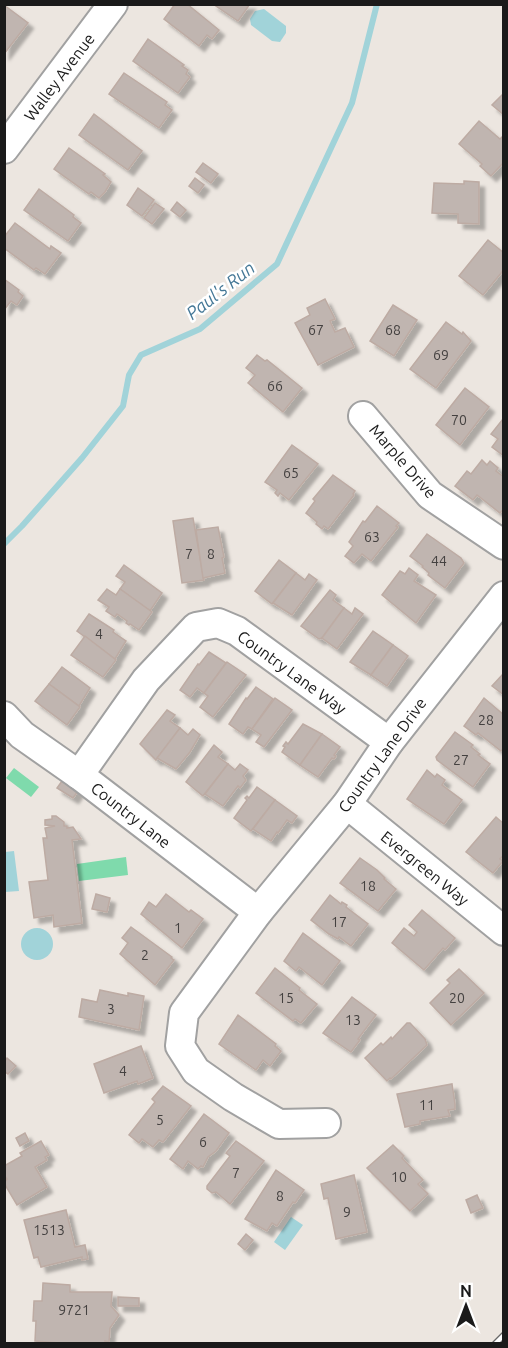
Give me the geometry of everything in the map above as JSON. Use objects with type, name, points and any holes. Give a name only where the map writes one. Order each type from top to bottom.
[{"type":"street","name":"Walley Avenue","points":[[4,149],[114,4]]},
{"type":"street","name":"Marple Drive","points":[[363,416],[430,495],[504,545]]},
{"type":"street","name":"Country Lane Drive","points":[[326,1123],[279,1124],[233,1097],[196,1071],[180,1046],[183,1013],[258,912],[347,804],[389,742],[504,596]]},
{"type":"street","name":"Country Lane Way","points":[[79,775],[146,680],[196,627],[218,623],[237,631],[389,742]]},
{"type":"street","name":"Country Lane","points":[[4,716],[22,735],[79,775],[258,912]]},
{"type":"street","name":"Evergreen Way","points":[[347,804],[504,931]]},
{"type":"green space","points":[[14,768],[39,787],[31,797],[6,778]]},
{"type":"green space","points":[[126,857],[128,875],[79,881],[77,864]]},
{"type":"water","points":[[264,9],[286,26],[286,33],[280,42],[272,41],[251,25],[250,19],[255,11]]},
{"type":"water","points":[[14,851],[19,891],[5,892],[5,852]]},
{"type":"water","points":[[37,928],[48,933],[53,944],[48,955],[37,960],[26,955],[21,944],[26,933]]},
{"type":"water","points":[[291,1217],[303,1225],[285,1250],[274,1242]]},
{"type":"building","points":[[175,4],[187,4],[219,30],[212,39],[207,35],[199,46],[164,19]]},
{"type":"building","points":[[213,4],[250,4],[238,21]]},
{"type":"building","points":[[4,5],[28,23],[4,54]]},
{"type":"building","points":[[148,39],[188,70],[186,74],[190,77],[178,93],[133,61]]},
{"type":"building","points":[[124,73],[167,102],[165,105],[172,110],[159,128],[109,94]]},
{"type":"building","points":[[504,93],[504,115],[492,105]]},
{"type":"building","points":[[94,114],[142,151],[128,170],[79,135]]},
{"type":"building","points":[[479,121],[500,139],[504,135],[504,162],[491,176],[480,166],[482,164],[459,144]]},
{"type":"building","points":[[69,148],[105,174],[103,175],[111,182],[99,198],[91,192],[89,194],[54,169]]},
{"type":"building","points":[[203,163],[218,174],[211,183],[196,172]]},
{"type":"building","points":[[195,178],[204,185],[198,193],[189,186]]},
{"type":"building","points":[[464,181],[479,182],[479,224],[458,223],[458,214],[432,213],[434,183],[464,184]]},
{"type":"building","points":[[138,188],[154,200],[142,216],[127,205]]},
{"type":"building","points":[[39,189],[74,215],[73,217],[81,223],[68,241],[24,210]]},
{"type":"building","points":[[177,202],[186,210],[180,217],[171,210]]},
{"type":"building","points":[[155,203],[164,209],[152,224],[144,218]]},
{"type":"building","points":[[15,223],[50,249],[51,246],[61,253],[45,274],[36,268],[34,270],[4,248],[4,237]]},
{"type":"building","points":[[488,240],[504,253],[504,273],[502,272],[483,295],[459,276]]},
{"type":"building","points":[[4,279],[19,290],[18,292],[23,296],[17,305],[11,301],[4,310]]},
{"type":"building","points":[[325,299],[335,319],[330,321],[335,332],[345,328],[354,347],[318,365],[295,323],[310,315],[307,308]]},
{"type":"building","points":[[393,305],[417,320],[394,356],[370,341]]},
{"type":"building","points":[[446,322],[462,334],[463,332],[471,341],[436,388],[410,369]]},
{"type":"building","points":[[257,355],[267,360],[302,388],[283,412],[248,383],[255,375],[246,368]]},
{"type":"building","points":[[465,388],[489,407],[460,445],[436,425]]},
{"type":"building","points":[[503,419],[504,456],[492,447],[498,439],[491,434]]},
{"type":"building","points":[[292,445],[318,464],[289,500],[280,493],[278,496],[275,493],[277,490],[265,482]]},
{"type":"building","points":[[482,460],[487,465],[490,461],[498,468],[496,471],[504,477],[504,509],[500,513],[477,495],[473,500],[455,486],[467,471],[471,474]]},
{"type":"building","points":[[333,475],[355,491],[328,529],[324,526],[322,529],[306,513],[315,501],[313,499]]},
{"type":"building","points":[[377,506],[399,523],[396,526],[398,527],[371,561],[362,554],[354,563],[345,556],[353,546],[349,542],[363,521],[365,522]]},
{"type":"building","points":[[193,518],[204,580],[182,583],[173,521]]},
{"type":"building","points":[[218,527],[225,573],[203,578],[196,530]]},
{"type":"building","points":[[427,534],[461,558],[464,563],[445,588],[428,575],[429,573],[423,566],[410,556]]},
{"type":"building","points":[[279,560],[296,573],[272,604],[255,591]]},
{"type":"building","points":[[124,565],[162,593],[150,611],[120,589],[125,582],[116,576]]},
{"type":"building","points":[[409,568],[418,575],[414,581],[436,595],[416,623],[382,595],[400,571],[405,574]]},
{"type":"building","points":[[296,573],[305,580],[309,574],[317,580],[292,615],[273,603]]},
{"type":"building","points":[[107,589],[116,595],[120,589],[152,612],[139,630],[126,623],[127,621],[117,614],[115,617],[106,611],[109,607],[98,600]]},
{"type":"building","points":[[330,590],[336,595],[333,600],[344,608],[319,639],[301,626]]},
{"type":"building","points":[[344,608],[352,614],[355,608],[363,614],[337,649],[322,638]]},
{"type":"building","points":[[89,614],[114,630],[113,632],[126,641],[115,659],[77,631]]},
{"type":"building","points":[[373,631],[393,645],[371,675],[350,662]]},
{"type":"building","points":[[85,636],[116,660],[103,677],[71,655]]},
{"type":"building","points":[[393,645],[408,656],[387,686],[371,675]]},
{"type":"building","points":[[209,652],[226,663],[204,693],[197,688],[190,697],[180,690]]},
{"type":"building","points":[[227,662],[246,675],[213,717],[200,707],[208,696],[204,693]]},
{"type":"building","points":[[62,667],[90,688],[79,706],[49,684]]},
{"type":"building","points":[[504,673],[504,695],[492,686]]},
{"type":"building","points":[[49,684],[80,707],[67,725],[35,701]]},
{"type":"building","points":[[256,687],[273,699],[252,729],[248,727],[243,734],[229,724]]},
{"type":"building","points":[[275,698],[292,710],[264,747],[256,742],[261,735],[252,729]]},
{"type":"building","points":[[484,698],[504,715],[504,748],[501,751],[478,733],[476,735],[464,726]]},
{"type":"building","points":[[167,710],[175,715],[170,721],[180,728],[156,760],[140,744]]},
{"type":"building","points":[[303,724],[322,734],[300,765],[282,752],[286,742],[288,744]]},
{"type":"building","points":[[180,728],[188,735],[193,729],[200,735],[176,769],[157,758]]},
{"type":"building","points":[[455,732],[473,745],[471,747],[480,754],[478,755],[490,764],[473,787],[436,757]]},
{"type":"building","points":[[322,734],[340,747],[334,759],[332,758],[318,777],[300,765]]},
{"type":"building","points":[[214,745],[222,752],[218,757],[228,764],[203,796],[186,782]]},
{"type":"building","points":[[228,764],[235,770],[240,764],[248,770],[243,776],[246,780],[240,788],[238,786],[223,806],[205,794]]},
{"type":"building","points":[[427,770],[435,777],[437,774],[445,780],[442,785],[462,800],[444,824],[407,799]]},
{"type":"building","points":[[62,781],[78,791],[73,798],[57,788]]},
{"type":"building","points":[[257,787],[275,800],[251,831],[234,818],[247,800],[245,798],[247,796],[249,798]]},
{"type":"building","points":[[275,800],[297,816],[292,823],[287,820],[271,841],[253,829]]},
{"type":"building","points":[[52,816],[64,822],[67,828],[73,827],[81,839],[72,840],[82,923],[54,927],[53,915],[34,918],[29,882],[48,880],[43,838],[47,838],[45,828],[55,826],[45,825],[45,820],[52,819]]},
{"type":"building","points":[[496,817],[504,824],[504,855],[500,859],[503,861],[493,873],[466,852]]},
{"type":"building","points":[[360,858],[377,870],[396,889],[378,911],[340,883]]},
{"type":"building","points":[[96,894],[110,898],[107,912],[92,909]]},
{"type":"building","points":[[166,894],[189,912],[191,910],[203,919],[182,948],[141,914],[149,902],[156,907]]},
{"type":"building","points":[[330,895],[341,904],[342,902],[347,905],[346,907],[368,924],[351,946],[339,937],[338,939],[329,934],[311,920]]},
{"type":"building","points":[[422,910],[455,938],[424,970],[392,943],[404,928],[414,936],[417,932],[409,925]]},
{"type":"building","points":[[131,927],[174,960],[155,985],[120,954],[128,943],[122,938]]},
{"type":"building","points":[[303,933],[340,961],[322,985],[299,967],[296,971],[284,961]]},
{"type":"building","points":[[275,968],[317,1004],[301,1023],[295,1019],[293,1021],[256,993]]},
{"type":"building","points":[[459,969],[484,993],[451,1025],[430,1003],[450,983],[447,980]]},
{"type":"building","points":[[100,990],[128,996],[128,993],[144,996],[139,1030],[79,1017],[82,999],[97,1002]]},
{"type":"building","points":[[352,997],[376,1015],[351,1052],[323,1033]]},
{"type":"building","points":[[238,1015],[276,1044],[275,1046],[281,1051],[270,1066],[263,1060],[256,1070],[219,1044]]},
{"type":"building","points":[[407,1023],[410,1023],[425,1039],[427,1045],[387,1081],[365,1058],[381,1043],[383,1045],[391,1037],[392,1039]]},
{"type":"building","points":[[141,1046],[153,1078],[138,1084],[137,1081],[104,1093],[94,1064]]},
{"type":"building","points":[[7,1058],[16,1066],[8,1074],[4,1071],[4,1062]]},
{"type":"building","points":[[452,1084],[455,1109],[448,1110],[450,1116],[420,1121],[420,1124],[405,1127],[397,1094]]},
{"type":"building","points":[[163,1086],[191,1106],[163,1142],[159,1140],[153,1147],[142,1139],[139,1143],[129,1135],[155,1102],[152,1099]]},
{"type":"building","points":[[204,1114],[229,1133],[216,1151],[208,1157],[203,1167],[198,1169],[188,1161],[183,1169],[170,1159]]},
{"type":"building","points":[[25,1133],[29,1141],[20,1146],[16,1138]]},
{"type":"building","points":[[41,1141],[49,1155],[45,1157],[47,1160],[35,1167],[47,1187],[17,1205],[4,1183],[7,1179],[4,1175],[4,1166],[22,1156],[20,1153]]},
{"type":"building","points":[[236,1141],[264,1161],[230,1204],[216,1192],[212,1193],[207,1186],[230,1156],[226,1153]]},
{"type":"building","points":[[393,1145],[423,1180],[418,1184],[428,1194],[410,1211],[367,1168]]},
{"type":"building","points":[[276,1170],[304,1190],[277,1226],[272,1223],[267,1231],[245,1219]]},
{"type":"building","points":[[354,1175],[367,1232],[336,1239],[328,1198],[324,1199],[321,1184]]},
{"type":"building","points":[[477,1195],[483,1208],[471,1213],[466,1200]]},
{"type":"building","points":[[66,1210],[75,1247],[85,1245],[88,1259],[82,1260],[82,1257],[41,1267],[38,1257],[34,1258],[24,1220]]},
{"type":"building","points":[[246,1234],[253,1240],[245,1250],[238,1244]]},
{"type":"building","points":[[43,1283],[70,1285],[70,1292],[112,1292],[111,1306],[119,1315],[110,1328],[109,1342],[71,1344],[35,1341],[34,1301],[42,1301]]},
{"type":"building","points":[[118,1297],[139,1298],[139,1306],[118,1306]]},
{"type":"waterway","name":"Paul's Run","points":[[4,544],[82,458],[123,406],[129,375],[141,355],[200,329],[277,264],[352,103],[377,4]]},
{"type":"railway","points":[[495,1344],[504,1335]]}]
